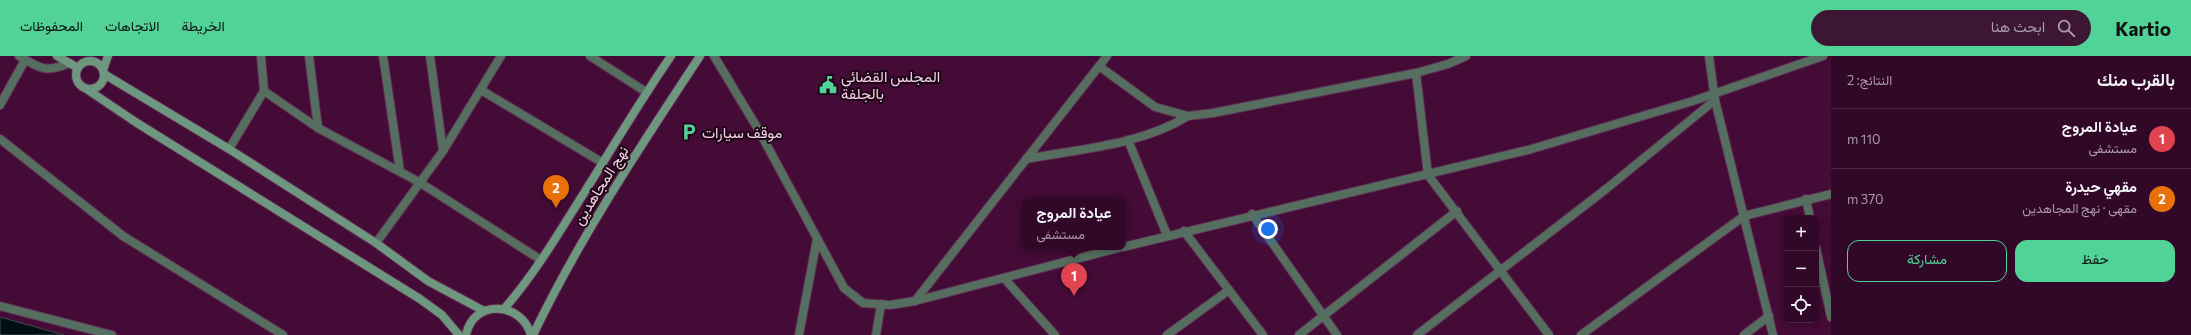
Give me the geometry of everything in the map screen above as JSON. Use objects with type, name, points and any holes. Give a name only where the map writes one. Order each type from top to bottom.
[{"type":"street","points":[[57,56],[78,68]]},
{"type":"street","points":[[88,90],[97,88],[102,83],[108,56]]},
{"type":"street","points":[[229,149],[264,91],[261,56]]},
{"type":"street","points":[[309,56],[318,128]]},
{"type":"street","points":[[383,56],[400,171]]},
{"type":"street","points":[[430,56],[443,151]]},
{"type":"street","points":[[376,243],[443,151],[501,56]]},
{"type":"street","points":[[590,56],[646,92]]},
{"type":"street","name":"نهج المجاهدين","points":[[504,309],[521,289],[541,260],[603,164],[646,92],[671,56]]},
{"type":"street","name":"نهج المجاهدين","points":[[532,335],[554,290],[586,234],[700,56]]},
{"type":"street","points":[[714,56],[758,129],[844,288],[864,303],[881,304],[915,301],[1111,250]]},
{"type":"street","points":[[915,301],[1107,56]]},
{"type":"street","points":[[1099,66],[1155,107],[1188,116],[1213,114],[1416,73],[1446,60],[1466,56]]},
{"type":"street","points":[[1709,56],[1715,96],[1773,335]]},
{"type":"street","points":[[1126,246],[1252,214],[1428,175],[1528,150],[1715,96],[1823,56]]},
{"type":"street","points":[[0,105],[22,58],[39,67],[52,70],[70,63]]},
{"type":"street","points":[[459,335],[442,315],[420,299],[162,140],[79,85],[76,79],[78,68],[89,59],[96,62],[104,72],[229,149],[376,243],[428,281],[484,311],[504,309],[522,318],[532,335]]},
{"type":"street","points":[[1416,73],[1428,175],[1501,269],[1549,335]]},
{"type":"street","points":[[481,90],[603,164]]},
{"type":"street","points":[[264,91],[318,128],[419,182],[541,260]]},
{"type":"street","points":[[1417,335],[1606,189],[1715,96]]},
{"type":"street","points":[[1026,159],[1128,140],[1168,128],[1188,116]]},
{"type":"street","points":[[0,139],[123,236],[283,335]]},
{"type":"street","points":[[1128,140],[1167,235]]},
{"type":"street","points":[[1581,335],[1744,216],[1806,199],[1831,194]]},
{"type":"street","points":[[1806,199],[1809,215]]},
{"type":"street","points":[[1299,335],[1457,211]]},
{"type":"street","points":[[1252,214],[1337,335]]},
{"type":"street","points":[[1184,231],[1263,335]]},
{"type":"street","points":[[799,335],[817,240]]},
{"type":"street","points":[[1817,251],[1831,317]]},
{"type":"street","points":[[1822,275],[1831,273]]},
{"type":"street","points":[[1004,278],[1055,335]]},
{"type":"street","points":[[1167,335],[1229,290]]},
{"type":"street","points":[[876,335],[881,304]]},
{"type":"street","points":[[0,306],[112,335]]},
{"type":"street","points":[[466,335],[470,324],[484,311]]},
{"type":"street","points":[[1744,335],[1769,316]]},
{"type":"shaded area","points":[[0,317],[64,335],[0,335]]},
{"type":"place","name":"المجلس القضائي بالجلفة","points":[[828,85]]},
{"type":"place","name":"موقف سيارات","points":[[689,132]]},
{"type":"place","name":"مقهي حيدرة","points":[[556,208]]},
{"type":"place","name":"عيادة المروج","points":[[1074,296]]}]
